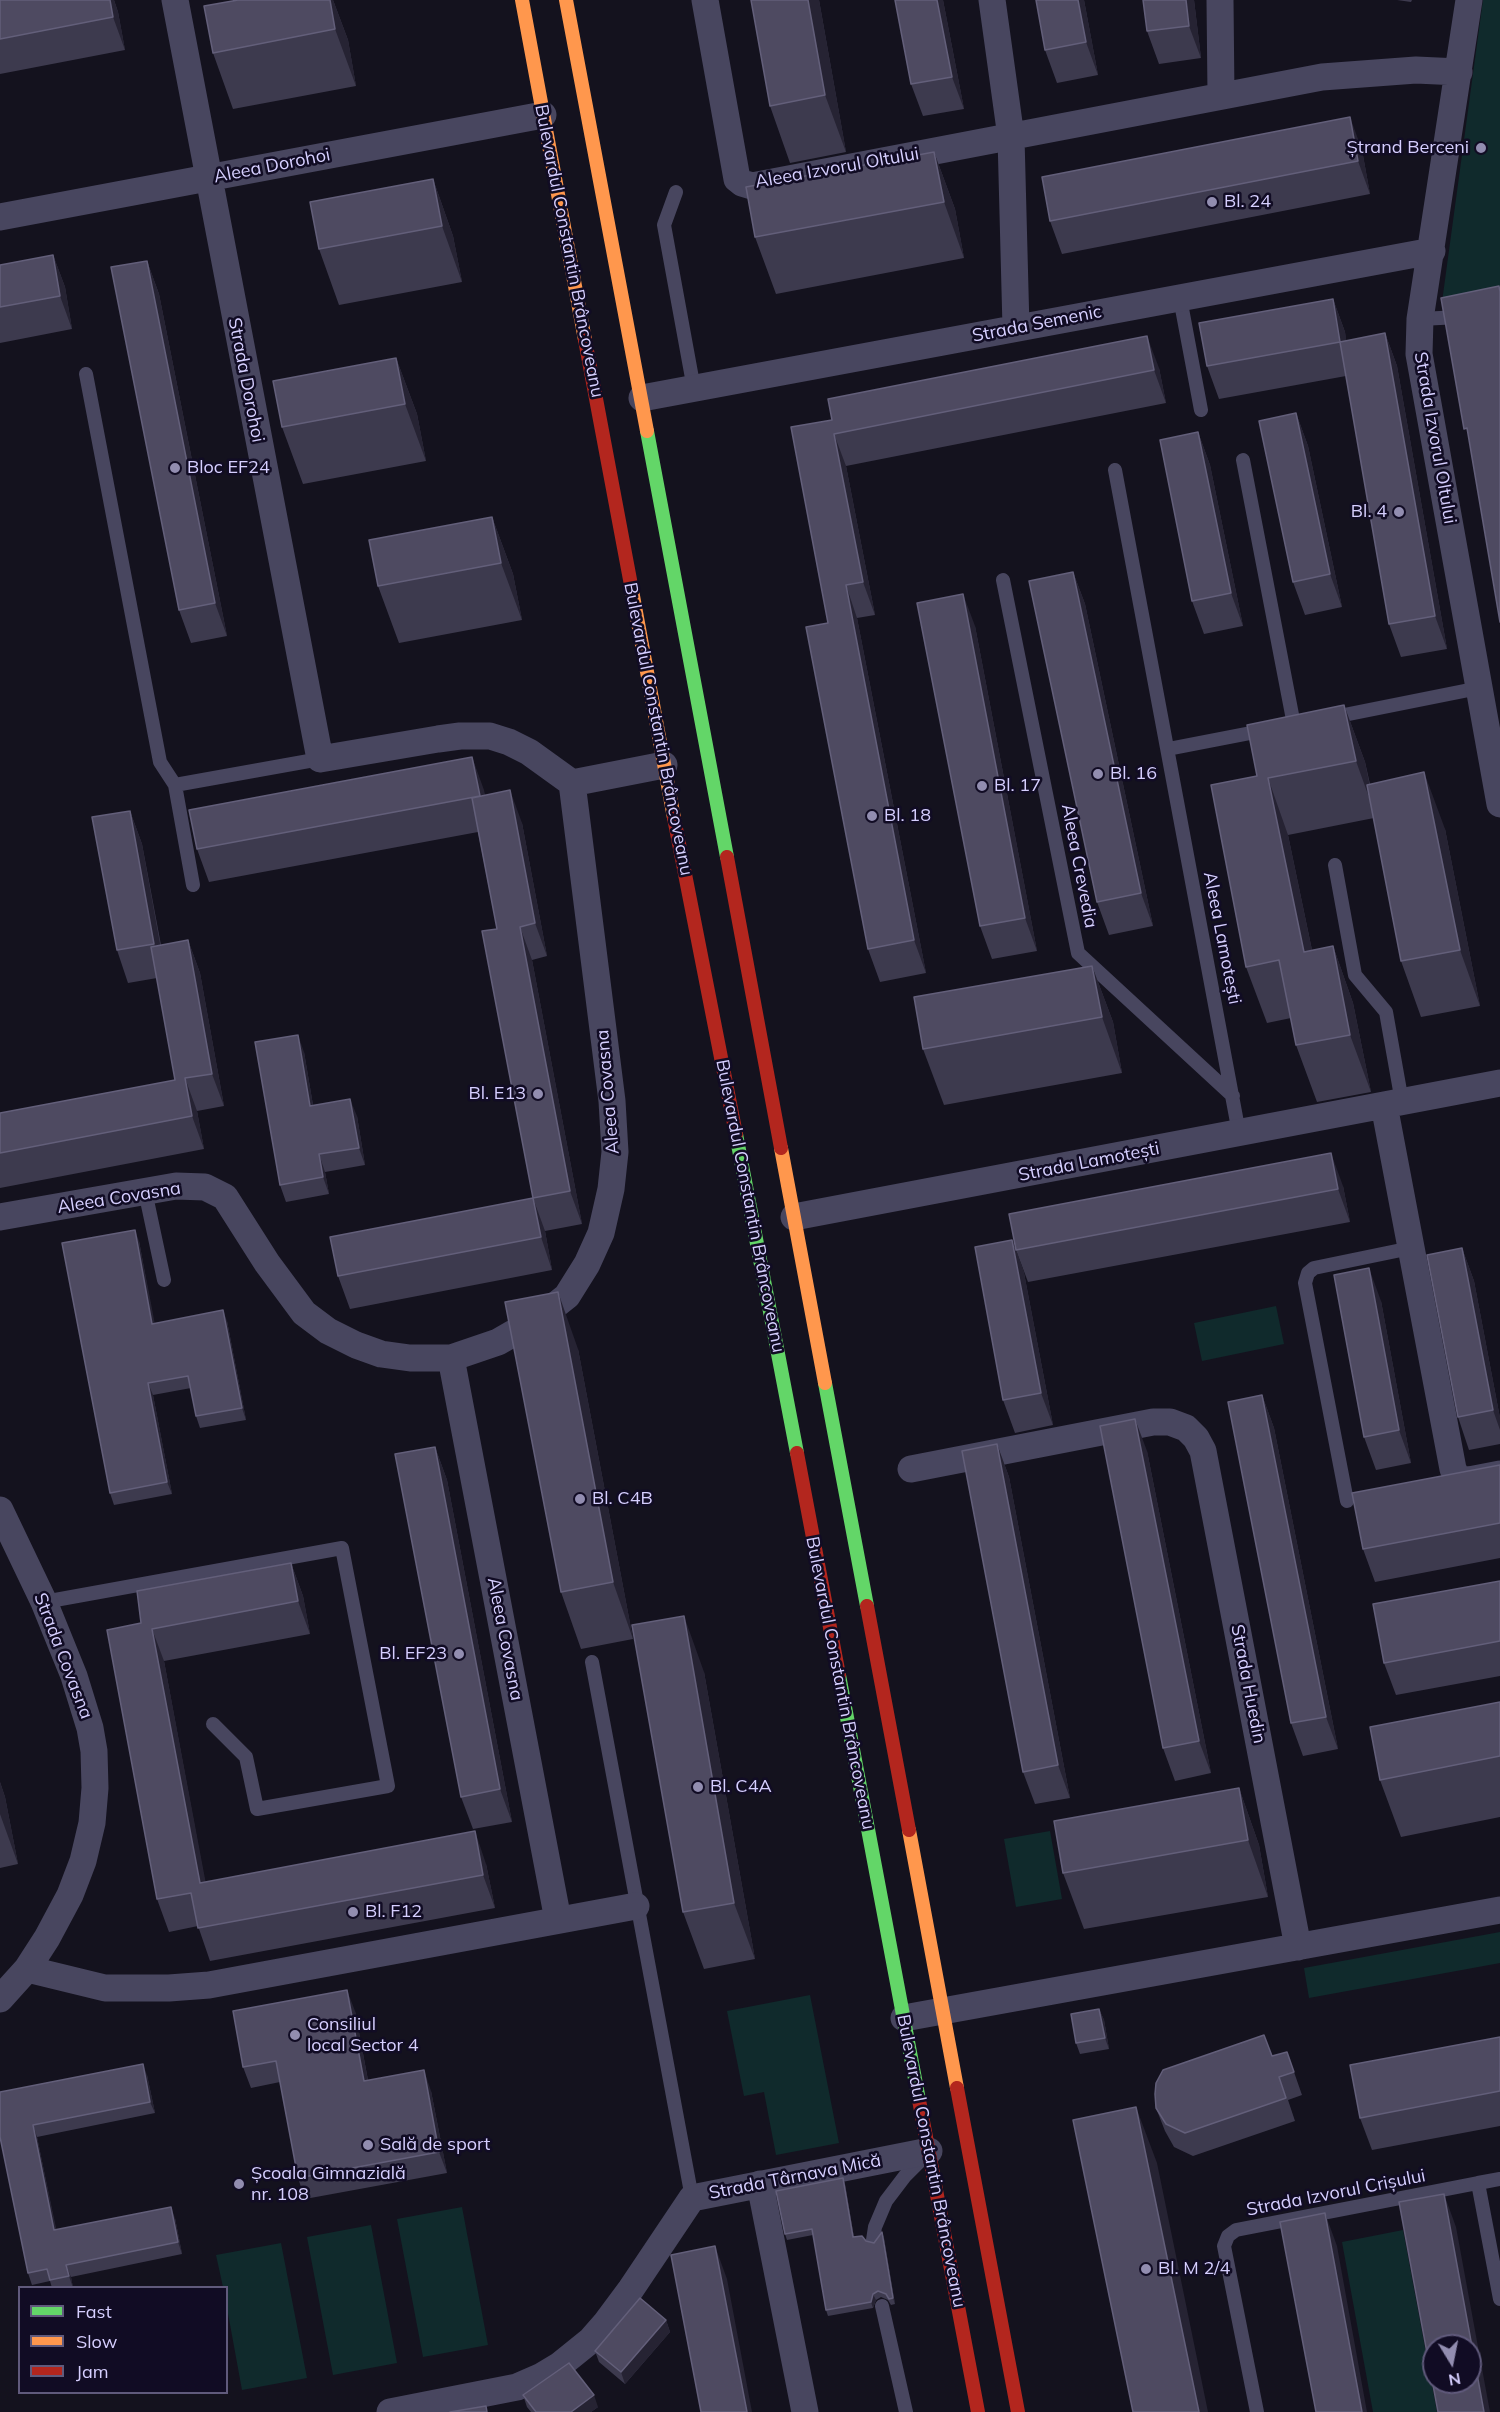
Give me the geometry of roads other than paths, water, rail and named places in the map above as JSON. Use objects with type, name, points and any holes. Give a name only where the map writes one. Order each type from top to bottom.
[{"type":"main road","name":"Bulevardul Constantin Brâncoveanu","points":[[522,0],[549,114],[664,765],[978,2412]]},
{"type":"main road","points":[[566,0],[582,108],[642,398],[1018,2412]]},
{"type":"street","name":"Strada Dorohoi","points":[[175,0],[207,178],[320,759]]},
{"type":"street","name":"Aleea Izvorul Oltului","points":[[705,0],[737,178],[742,183],[752,186],[1322,77],[1416,70],[1459,72]]},
{"type":"street","points":[[992,0],[1011,137],[1016,328]]},
{"type":"street","points":[[1220,0],[1221,95]]},
{"type":"street","name":"Strada Izvorul Oltului","points":[[1469,0],[1420,319],[1419,354],[1479,688],[1493,733],[1500,804]]},
{"type":"street","name":"Aleea Dorohoi","points":[[0,217],[549,114]]},
{"type":"street","name":"Strada Semenic","points":[[642,398],[1432,251]]},
{"type":"street","points":[[320,759],[460,736],[490,736],[529,752],[572,783],[664,765]]},
{"type":"street","name":"Aleea Covasna","points":[[0,1217],[176,1186],[205,1187],[225,1197],[267,1263],[304,1313],[328,1331],[356,1345],[381,1353],[410,1358],[451,1358],[498,1342],[538,1319],[567,1296],[601,1233],[611,1189],[615,1152],[612,1101],[572,783]]},
{"type":"street","name":"Strada Lamotești","points":[[794,1218],[1500,1083]]},
{"type":"street","points":[[1393,1103],[1411,1248],[1453,1469],[1458,1479],[1469,1480],[1500,1474]]},
{"type":"street","name":"Aleea Covasna","points":[[451,1358],[558,1920]]},
{"type":"street","name":"Strada Huedin","points":[[911,1469],[1153,1422],[1170,1422],[1186,1428],[1196,1437],[1203,1451],[1298,1947]]},
{"type":"street","name":"Strada Covasna","points":[[0,1510],[44,1602],[74,1676],[90,1728],[94,1751],[95,1788],[92,1823],[83,1861],[56,1921],[27,1969],[0,1999]]},
{"type":"street","points":[[27,1969],[105,1988],[189,1986],[636,1906]]},
{"type":"street","points":[[904,2018],[1500,1910]]},
{"type":"street","name":"Strada Târnava Mică","points":[[392,2412],[517,2386],[540,2377],[560,2365],[591,2340],[605,2324],[632,2289],[692,2198],[929,2151]]},
{"type":"street","points":[[760,2184],[805,2412]]},
{"type":"lane","points":[[676,192],[664,225],[694,388]]},
{"type":"lane","points":[[1180,298],[1201,410]]},
{"type":"lane","points":[[1420,319],[1500,315]]},
{"type":"lane","points":[[86,374],[160,762],[174,785],[193,885]]},
{"type":"lane","points":[[1243,460],[1306,722]]},
{"type":"lane","name":"Aleea Lamotești","points":[[1115,470],[1239,1133]]},
{"type":"lane","name":"Aleea Crevedia","points":[[1003,580],[1078,953],[1233,1096]]},
{"type":"lane","points":[[1168,749],[1479,688]]},
{"type":"lane","points":[[174,785],[320,759]]},
{"type":"lane","points":[[1335,865],[1355,975],[1386,1012],[1393,1103]]},
{"type":"lane","points":[[146,1191],[164,1280]]},
{"type":"lane","points":[[1347,1501],[1305,1283],[1308,1273],[1314,1268],[1411,1248]]},
{"type":"lane","points":[[44,1602],[342,1548],[388,1786],[257,1809],[246,1757],[213,1724]]},
{"type":"lane","points":[[592,1662],[692,2198]]},
{"type":"lane","points":[[873,2240],[875,2227],[886,2201],[905,2176],[929,2151]]},
{"type":"lane","points":[[1500,2179],[1478,2183],[1500,2299]]},
{"type":"lane","name":"Strada Izvorul Crișului","points":[[1257,2412],[1224,2246],[1228,2236],[1236,2230],[1478,2183]]},
{"type":"lane","points":[[882,2306],[906,2412]]},
{"type":"place","name":"Ștrand Berceni","points":[[1481,148]]},
{"type":"place","name":"Bl. 24","points":[[1212,202]]},
{"type":"place","name":"Bloc EF24","points":[[175,468]]},
{"type":"place","name":"Bl. 4","points":[[1399,512]]},
{"type":"place","name":"Bl. 16","points":[[1098,774]]},
{"type":"place","name":"Bl. 17","points":[[982,786]]},
{"type":"place","name":"Bl. 18","points":[[872,816]]},
{"type":"place","name":"Bl. E13","points":[[538,1094]]},
{"type":"place","name":"Bl. C4B","points":[[580,1499]]},
{"type":"place","name":"Bl. EF23","points":[[459,1654]]},
{"type":"place","name":"Bl. C4A","points":[[698,1787]]},
{"type":"place","name":"Bl. F12","points":[[353,1912]]},
{"type":"place","name":"Consiliul local Sector 4","points":[[295,2035]]},
{"type":"place","name":"Sală de sport","points":[[368,2145]]},
{"type":"place","name":"Școala Gimnazială nr. 108","points":[[239,2184]]},
{"type":"place","name":"Bl. M 2/4","points":[[1146,2269]]}]
